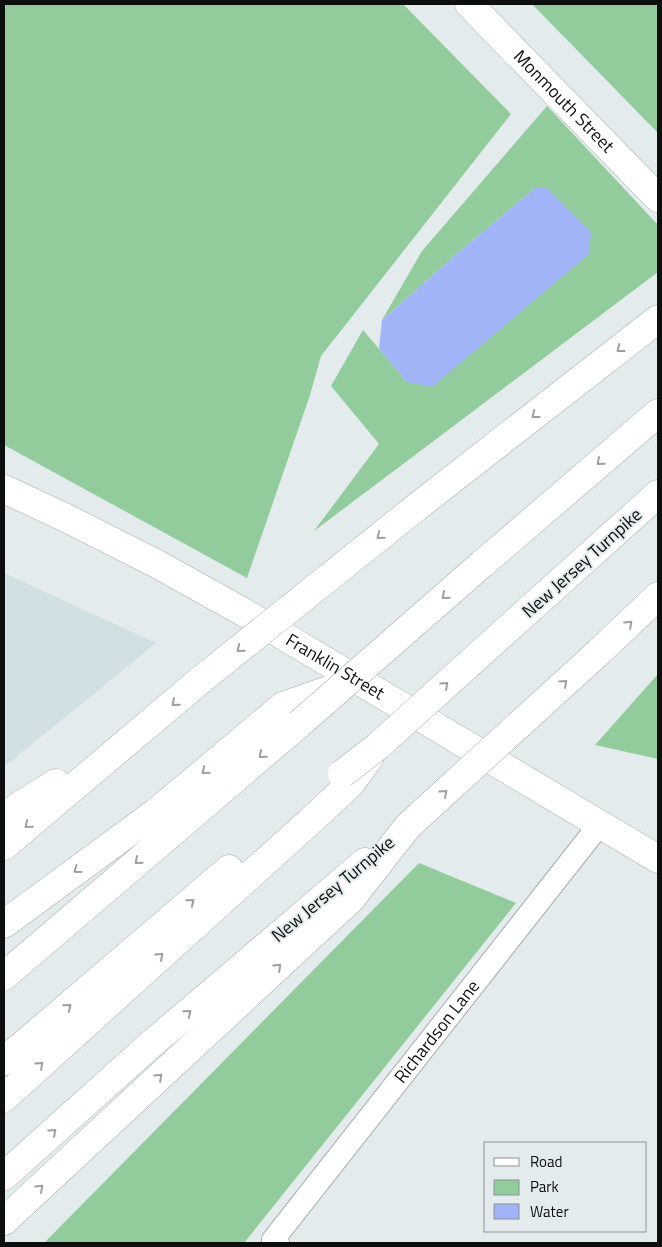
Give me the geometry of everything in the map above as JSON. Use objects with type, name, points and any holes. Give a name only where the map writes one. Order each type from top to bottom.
[{"type":"main road","name":"Monmouth Street","points":[[469,4],[658,198]]},
{"type":"main road","points":[[4,846],[204,678],[418,506],[658,320]]},
{"type":"main road","points":[[4,924],[291,715],[343,685],[658,413]]},
{"type":"main road","name":"Franklin Street","points":[[4,489],[157,564],[245,613],[658,859]]},
{"type":"main road","name":"New Jersey Turnpike","points":[[4,1061],[347,778],[378,746],[658,494]]},
{"type":"main road","name":"New Jersey Turnpike","points":[[4,1176],[149,1046],[408,826],[658,596]]},
{"type":"main road","points":[[4,976],[291,715]]},
{"type":"main road","points":[[4,818],[19,806],[147,727]]},
{"type":"main road","points":[[4,1098],[347,778]]},
{"type":"main road","points":[[4,1221],[351,899],[408,826]]},
{"type":"street","name":"Richardson Lane","points":[[275,1241],[600,824]]},
{"type":"shaded area","points":[[4,573],[156,643],[4,767]]},
{"type":"green space","points":[[4,4],[403,4],[511,114],[321,356],[310,395],[247,578],[4,445]]},
{"type":"green space","points":[[532,4],[658,4],[658,133]]},
{"type":"green space","points":[[547,106],[658,225],[658,272],[314,531],[379,444],[331,386],[363,330],[407,382],[535,188],[382,320],[422,251]]},
{"type":"green space","points":[[658,674],[658,759],[595,745]]},
{"type":"green space","points":[[419,863],[516,903],[244,1243],[44,1243]]},
{"type":"water","points":[[535,188],[547,188],[591,232],[589,254],[432,387],[407,382],[379,349],[382,320]]}]
